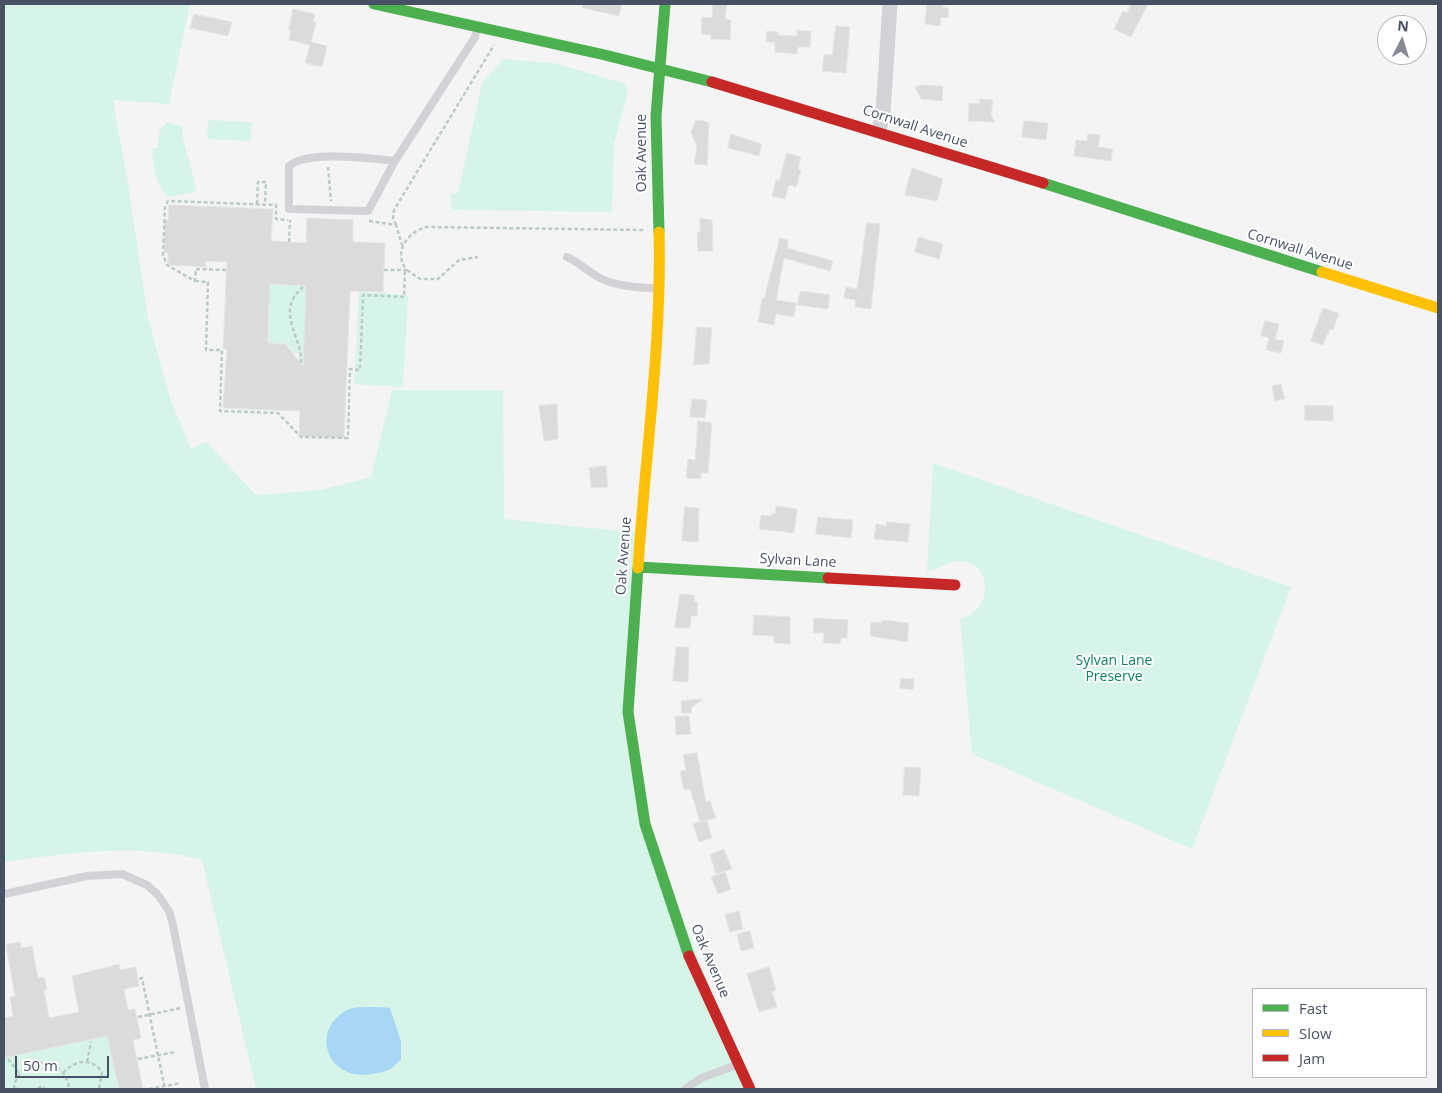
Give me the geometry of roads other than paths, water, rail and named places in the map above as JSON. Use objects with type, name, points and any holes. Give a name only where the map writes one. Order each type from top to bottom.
[{"type":"street","name":"Cornwall Avenue","points":[[374,4],[412,8],[478,26],[659,68],[880,131],[1154,220],[1438,308]]},
{"type":"street","name":"Oak Avenue","points":[[665,4],[659,68],[656,135],[659,289],[628,712],[645,824],[688,953],[750,1089]]},
{"type":"street","points":[[880,131],[883,113],[890,4]]},
{"type":"street","name":"Sylvan Lane","points":[[639,567],[955,585]]},
{"type":"lane","points":[[395,161],[306,158],[295,161],[289,166],[289,209],[368,211],[395,161],[475,37],[478,26]]},
{"type":"lane","points":[[567,257],[580,263],[600,278],[620,284],[659,289]]},
{"type":"lane","points":[[4,894],[107,873],[122,874],[147,885],[158,894],[169,911],[205,1089]]},
{"type":"lane","points":[[685,1089],[701,1078],[739,1064]]},
{"type":"water","points":[[356,1008],[390,1008],[401,1041],[401,1059],[391,1069],[372,1074],[357,1074],[344,1070],[335,1063],[329,1053],[326,1042],[328,1030],[335,1019],[347,1010]]},
{"type":"park label","name":"Sylvan Lane Preserve","points":[[1114,670]]}]
